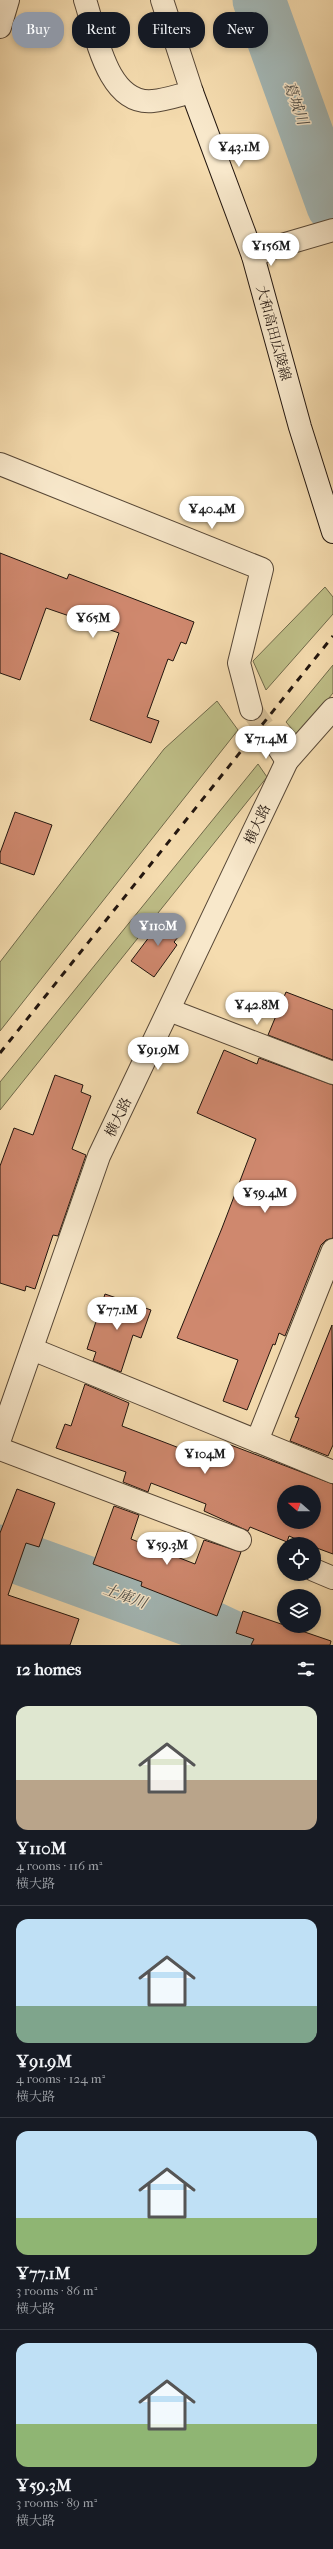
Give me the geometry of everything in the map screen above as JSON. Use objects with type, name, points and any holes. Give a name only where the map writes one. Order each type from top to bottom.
[{"type":"street","points":[[0,27],[8,0]]},
{"type":"street","points":[[85,0],[110,76],[126,95],[152,102],[192,92]]},
{"type":"street","name":"大和高田広陵線","points":[[162,0],[192,92],[253,256],[300,427],[333,532]]},
{"type":"street","points":[[253,256],[274,247],[333,230]]},
{"type":"street","points":[[0,464],[262,569],[239,663],[251,710]]},
{"type":"street","name":"横大路","points":[[0,1439],[99,1156],[287,761],[333,709]]},
{"type":"street","points":[[274,741],[287,761]]},
{"type":"street","points":[[169,1010],[333,1073]]},
{"type":"street","points":[[257,1441],[333,1250]]},
{"type":"street","points":[[32,1349],[333,1472]]},
{"type":"street","points":[[0,1449],[240,1540]]},
{"type":"street","points":[[321,1573],[333,1578]]},
{"type":"green space","points":[[325,587],[333,597],[333,614],[266,690],[253,661]]},
{"type":"green space","points":[[333,665],[333,693],[298,736],[286,722]]},
{"type":"green space","points":[[217,701],[238,730],[0,1031],[0,962],[164,749]]},
{"type":"green space","points":[[258,764],[267,777],[0,1110],[0,1082]]},
{"type":"building","points":[[0,553],[67,579],[69,574],[194,622],[186,644],[181,642],[173,661],[168,659],[147,717],[159,721],[151,743],[90,720],[119,633],[46,608],[20,680],[0,673]]},
{"type":"building","points":[[15,812],[52,825],[34,875],[0,863],[0,853]]},
{"type":"building","points":[[165,916],[183,931],[174,942],[177,945],[154,977],[131,961]]},
{"type":"building","points":[[286,992],[333,1010],[333,1060],[268,1035]]},
{"type":"building","points":[[224,1050],[257,1064],[259,1058],[333,1085],[333,1238],[326,1240],[321,1245],[285,1336],[279,1333],[275,1345],[273,1344],[247,1410],[223,1401],[238,1360],[177,1338],[222,1228],[256,1139],[197,1113]]},
{"type":"building","points":[[55,1075],[83,1085],[81,1092],[91,1096],[72,1149],[86,1155],[58,1236],[53,1235],[35,1289],[26,1286],[25,1291],[0,1283],[0,1166],[14,1128],[33,1135]]},
{"type":"building","points":[[105,1294],[151,1310],[141,1338],[133,1335],[121,1372],[93,1361],[96,1352],[87,1349]]},
{"type":"building","points":[[332,1325],[333,1445],[328,1456],[290,1441],[299,1418],[295,1417]]},
{"type":"building","points":[[85,1384],[129,1403],[122,1426],[221,1464],[228,1444],[333,1484],[333,1554],[321,1550],[321,1537],[289,1536],[277,1538],[250,1527],[248,1531],[204,1511],[206,1504],[151,1483],[148,1492],[123,1482],[126,1472],[56,1448],[65,1424],[71,1426]]},
{"type":"building","points":[[17,1489],[55,1503],[39,1547],[26,1543],[8,1595],[79,1619],[70,1645],[0,1645],[0,1533]]},
{"type":"building","points":[[114,1506],[139,1515],[131,1539],[195,1564],[204,1540],[241,1552],[217,1616],[141,1586],[142,1582],[93,1564]]},
{"type":"building","points":[[243,1611],[277,1623],[277,1633],[308,1633],[331,1641],[330,1645],[251,1645],[254,1639],[236,1633]]},
{"type":"waterway","name":"葛城川","points":[[259,0],[333,206]]},
{"type":"waterway","name":"土庫川","points":[[0,1551],[215,1629],[249,1645]]},
{"type":"tunnel","points":[[251,709],[274,741]]},
{"type":"railway","points":[[0,1053],[333,636]]}]
